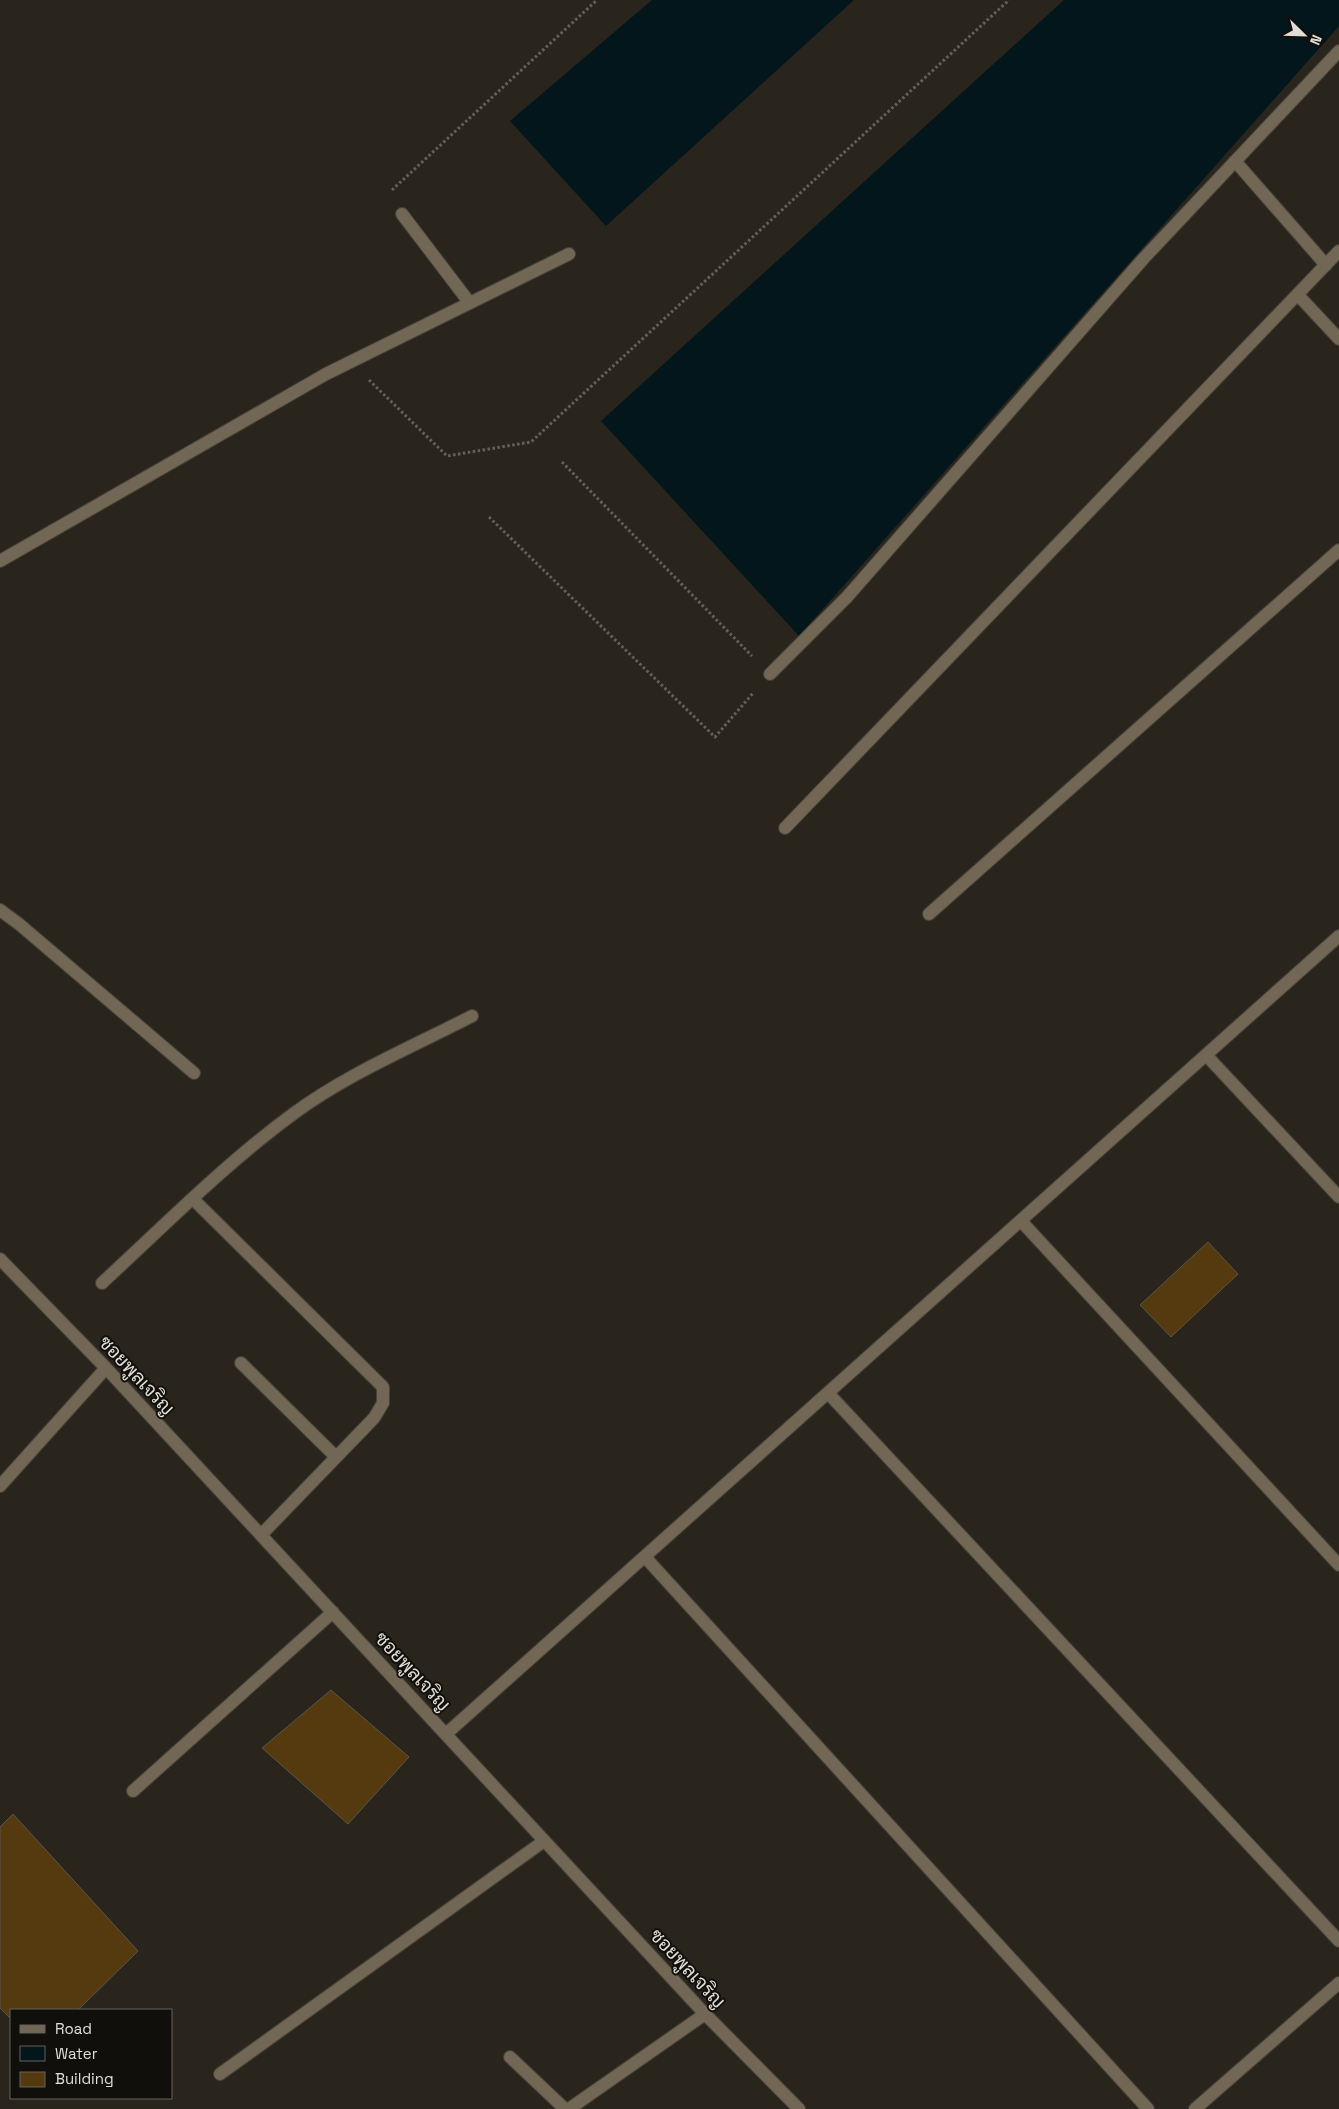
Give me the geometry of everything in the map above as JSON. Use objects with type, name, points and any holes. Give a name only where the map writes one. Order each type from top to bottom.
[{"type":"street","points":[[770,674],[847,597],[1144,258],[1339,51]]},
{"type":"street","points":[[1235,162],[1326,265]]},
{"type":"street","points":[[402,214],[469,302]]},
{"type":"street","points":[[785,828],[1339,251]]},
{"type":"street","points":[[0,560],[350,362],[569,254]]},
{"type":"street","points":[[1298,295],[1339,339]]},
{"type":"street","points":[[929,914],[1339,550]]},
{"type":"street","points":[[0,910],[27,930],[194,1073]]},
{"type":"street","points":[[446,1734],[1339,936]]},
{"type":"street","points":[[102,1283],[244,1153],[294,1113],[347,1079],[472,1016]]},
{"type":"street","points":[[1206,1055],[1339,1197]]},
{"type":"street","points":[[194,1200],[382,1387],[383,1403],[374,1418],[261,1534]]},
{"type":"street","points":[[1021,1221],[1339,1565]]},
{"type":"street","name":"ซอยพูลเจริญ","points":[[0,1259],[106,1368],[705,2014],[799,2109]]},
{"type":"street","points":[[241,1363],[336,1457]]},
{"type":"street","points":[[0,1486],[106,1368]]},
{"type":"street","points":[[828,1393],[1339,1941]]},
{"type":"street","points":[[644,1557],[1148,2109]]},
{"type":"street","points":[[133,1791],[333,1612]]},
{"type":"street","points":[[220,2074],[544,1840]]},
{"type":"street","points":[[1195,2109],[1339,1983]]},
{"type":"street","points":[[569,2109],[705,2014]]},
{"type":"street","points":[[510,2057],[565,2109]]},
{"type":"path","points":[[402,214],[392,190],[596,0]]},
{"type":"path","points":[[350,362],[446,456],[532,442],[1009,0]]},
{"type":"path","points":[[490,517],[715,737],[770,674],[562,462]]},
{"type":"water","points":[[652,0],[854,0],[606,226],[510,121]]},
{"type":"water","points":[[1064,0],[1339,0],[1339,26],[799,636],[601,421]]},
{"type":"building","points":[[1208,1242],[1238,1274],[1171,1337],[1140,1305]]},
{"type":"building","points":[[331,1690],[409,1757],[348,1824],[262,1748]]},
{"type":"building","points":[[13,1814],[138,1951],[79,2009],[10,2009],[10,2018],[0,2008],[0,1827]]}]
